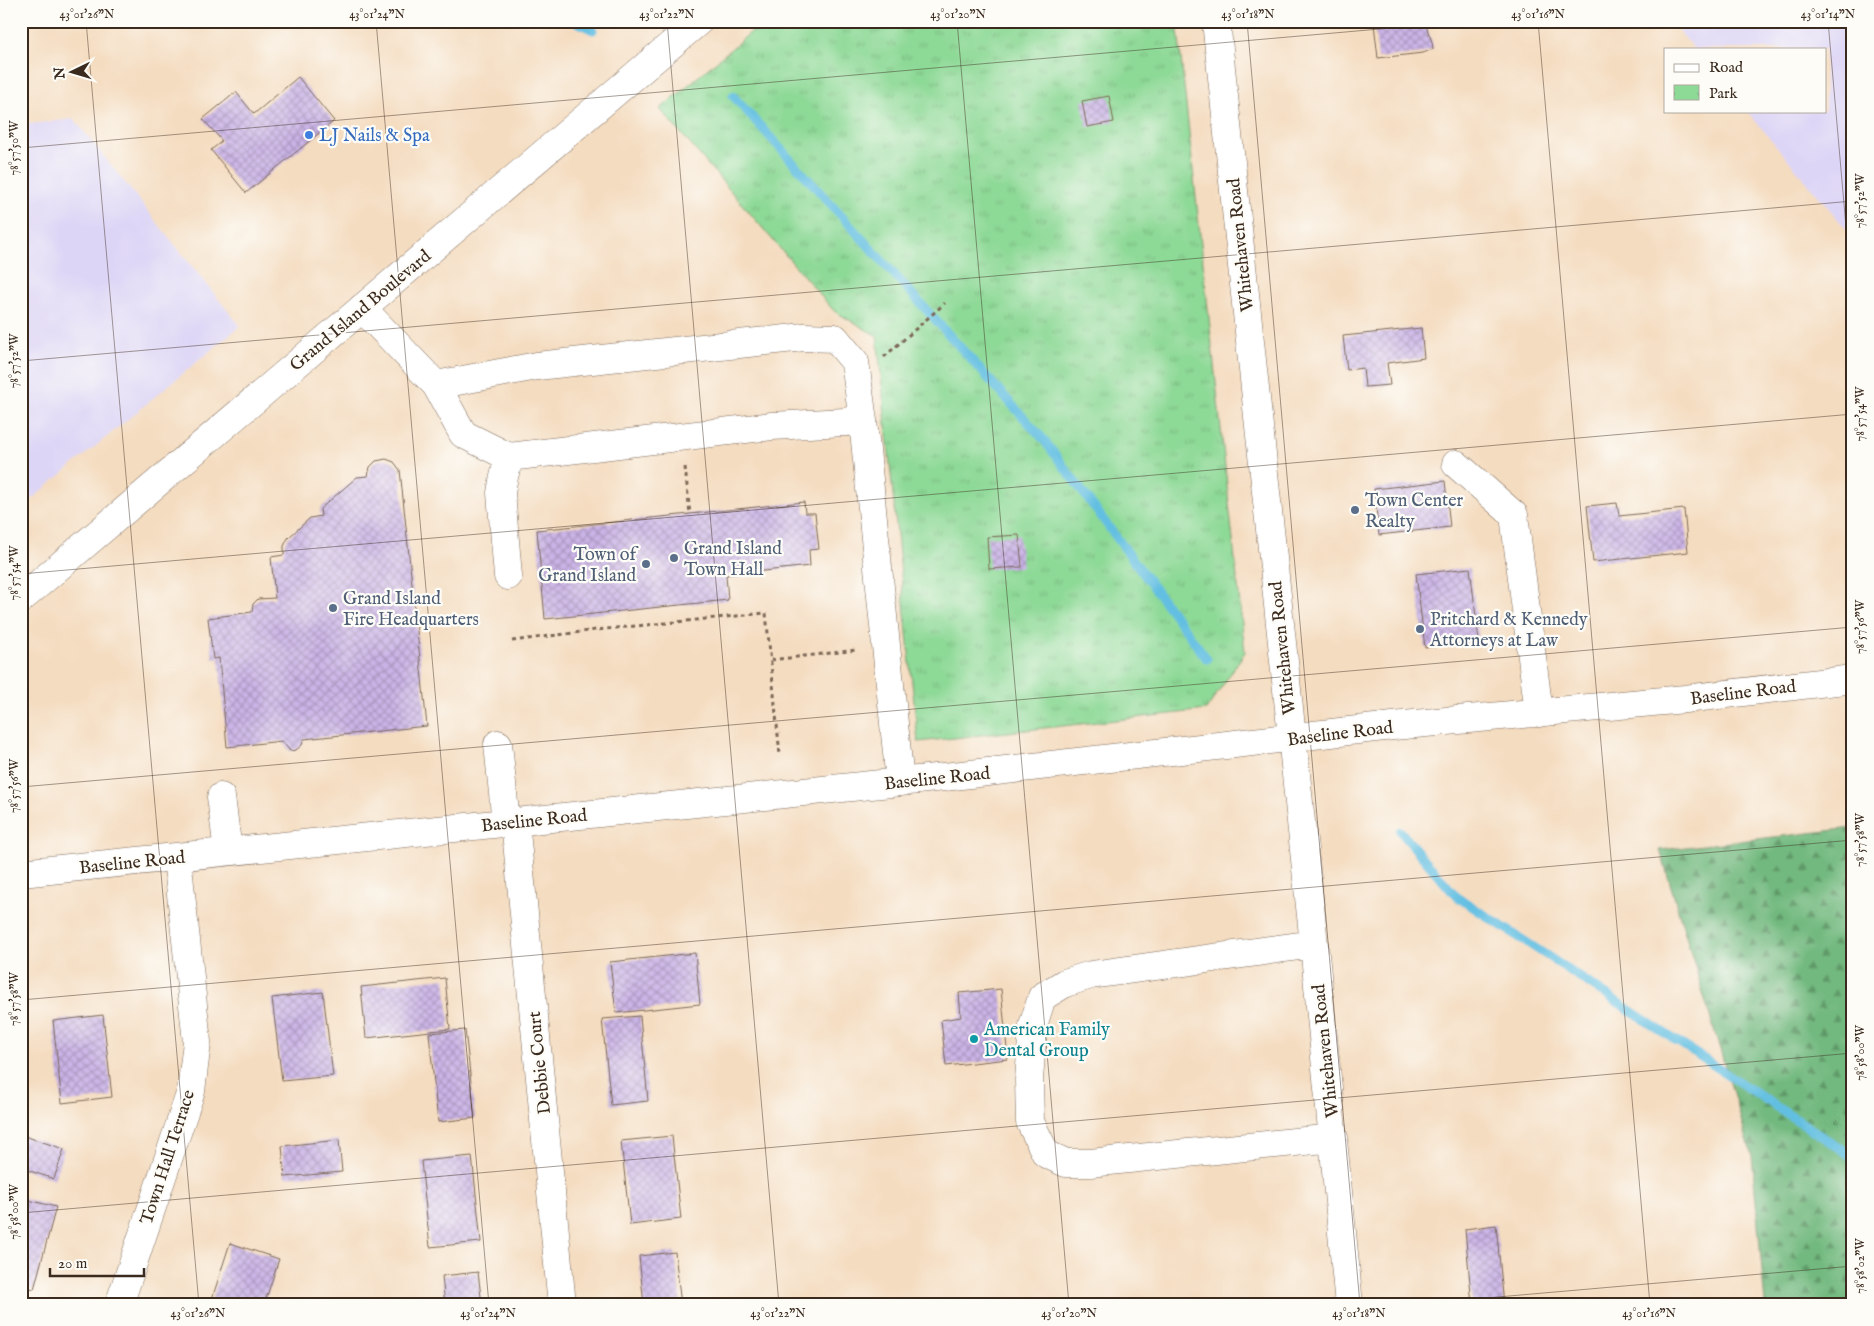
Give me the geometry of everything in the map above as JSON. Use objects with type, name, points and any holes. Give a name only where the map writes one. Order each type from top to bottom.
[{"type":"street","name":"Grand Island Boulevard","points":[[21,598],[699,21]]},
{"type":"street","name":"Whitehaven Road","points":[[1216,21],[1314,944],[1349,1305]]},
{"type":"street","points":[[362,308],[436,385],[464,434],[509,457],[772,426],[863,421]]},
{"type":"street","points":[[436,385],[537,366],[804,337],[835,338],[855,362],[863,421],[900,782]]},
{"type":"street","points":[[508,576],[502,481],[509,457]]},
{"type":"street","points":[[1456,464],[1514,516],[1538,713]]},
{"type":"street","name":"Baseline Road","points":[[21,873],[900,782],[1292,739],[1393,726],[1685,699],[1853,679]]},
{"type":"street","name":"Debbie Court","points":[[498,744],[511,822],[562,1305]]},
{"type":"street","points":[[221,797],[228,851]]},
{"type":"street","name":"Town Hall Terrace","points":[[119,1305],[191,1091],[197,1042],[177,858]]},
{"type":"street","points":[[1314,944],[1091,975],[1065,983],[1042,997],[1032,1026],[1029,1080],[1030,1122],[1046,1154],[1066,1163],[1090,1163],[1334,1138]]},
{"type":"path","points":[[881,359],[945,303]]},
{"type":"path","points":[[684,459],[690,514]]},
{"type":"path","points":[[512,641],[596,630],[766,613],[780,755]]},
{"type":"path","points":[[771,660],[886,647]]},
{"type":"shaded area","points":[[1671,21],[1853,21],[1853,237],[1748,112],[1826,112],[1826,48],[1693,48]]},
{"type":"shaded area","points":[[74,119],[240,326],[21,508],[21,125]]},
{"type":"green space","points":[[764,21],[1177,21],[1245,652],[1206,710],[918,742],[877,336],[834,311],[660,109]]},
{"type":"green space","points":[[1853,828],[1853,1305],[1765,1305],[1752,1156],[1660,850]]},
{"type":"building","points":[[1361,21],[1433,21],[1435,25],[1426,26],[1433,49],[1423,53],[1378,58],[1374,24],[1361,26]]},
{"type":"building","points":[[298,77],[334,121],[246,193],[211,150],[222,141],[203,119],[236,92],[254,114]]},
{"type":"building","points":[[1109,96],[1114,122],[1087,127],[1082,101]]},
{"type":"building","points":[[1421,328],[1424,358],[1387,363],[1390,385],[1365,387],[1363,368],[1347,370],[1343,336]]},
{"type":"building","name":"Grand Island Fire Headquarters","points":[[386,459],[394,462],[400,470],[427,726],[304,739],[302,745],[296,750],[290,751],[282,741],[227,747],[219,658],[213,659],[208,618],[252,612],[253,604],[258,599],[275,598],[271,557],[284,555],[284,546],[288,538],[310,518],[321,516],[320,509],[357,477],[368,476],[370,467],[376,461]]},
{"type":"building","points":[[1445,481],[1450,527],[1379,535],[1374,489]]},
{"type":"building","name":"Grand Island Town Hall","points":[[804,502],[805,513],[815,513],[819,549],[809,550],[810,566],[726,575],[728,600],[545,619],[537,530]]},
{"type":"building","points":[[1617,503],[1619,516],[1684,509],[1688,552],[1593,562],[1587,506]]},
{"type":"building","points":[[1019,535],[1022,567],[989,569],[987,537]]},
{"type":"building","points":[[1470,568],[1479,641],[1425,648],[1416,574]]},
{"type":"building","points":[[695,953],[700,1004],[616,1013],[610,962]]},
{"type":"building","points":[[445,978],[450,1029],[366,1038],[361,987]]},
{"type":"building","name":"American Family Dental Group","points":[[1001,989],[1008,1059],[946,1066],[941,1020],[961,1017],[959,993]]},
{"type":"building","points":[[323,992],[333,1076],[282,1081],[272,998]]},
{"type":"building","points":[[103,1015],[112,1097],[62,1103],[53,1021]]},
{"type":"building","points":[[640,1016],[648,1101],[611,1105],[602,1019]]},
{"type":"building","points":[[465,1030],[475,1118],[438,1122],[429,1033]]},
{"type":"building","points":[[21,1135],[64,1149],[54,1179],[21,1168]]},
{"type":"building","points":[[672,1136],[681,1219],[630,1225],[621,1141]]},
{"type":"building","points":[[339,1140],[342,1172],[285,1177],[282,1146]]},
{"type":"building","points":[[472,1156],[481,1242],[430,1247],[421,1161]]},
{"type":"building","points":[[21,1198],[56,1207],[34,1289],[21,1286]]},
{"type":"building","points":[[1496,1225],[1504,1305],[1472,1305],[1465,1229]]},
{"type":"building","points":[[230,1243],[279,1259],[264,1305],[210,1305]]},
{"type":"building","points":[[675,1252],[681,1305],[644,1305],[639,1256]]},
{"type":"building","points":[[478,1272],[482,1305],[445,1305],[442,1276]]},
{"type":"waterway","points":[[575,21],[593,30]]},
{"type":"waterway","points":[[733,96],[1044,440],[1207,659]]},
{"type":"waterway","points":[[1400,831],[1456,896],[1844,1151],[1853,1159]]},
{"type":"place","name":"LJ Nails & Spa","points":[[309,135]]},
{"type":"place","name":"Town Center Realty","points":[[1355,510]]},
{"type":"place","name":"Grand Island Town Hall","points":[[674,558]]},
{"type":"place","name":"Town of Grand Island","points":[[646,564]]},
{"type":"place","name":"Grand Island Fire Headquarters","points":[[333,608]]},
{"type":"place","name":"Pritchard & Kennedy Attorneys at Law","points":[[1420,629]]},
{"type":"place","name":"American Family Dental Group","points":[[974,1039]]}]
